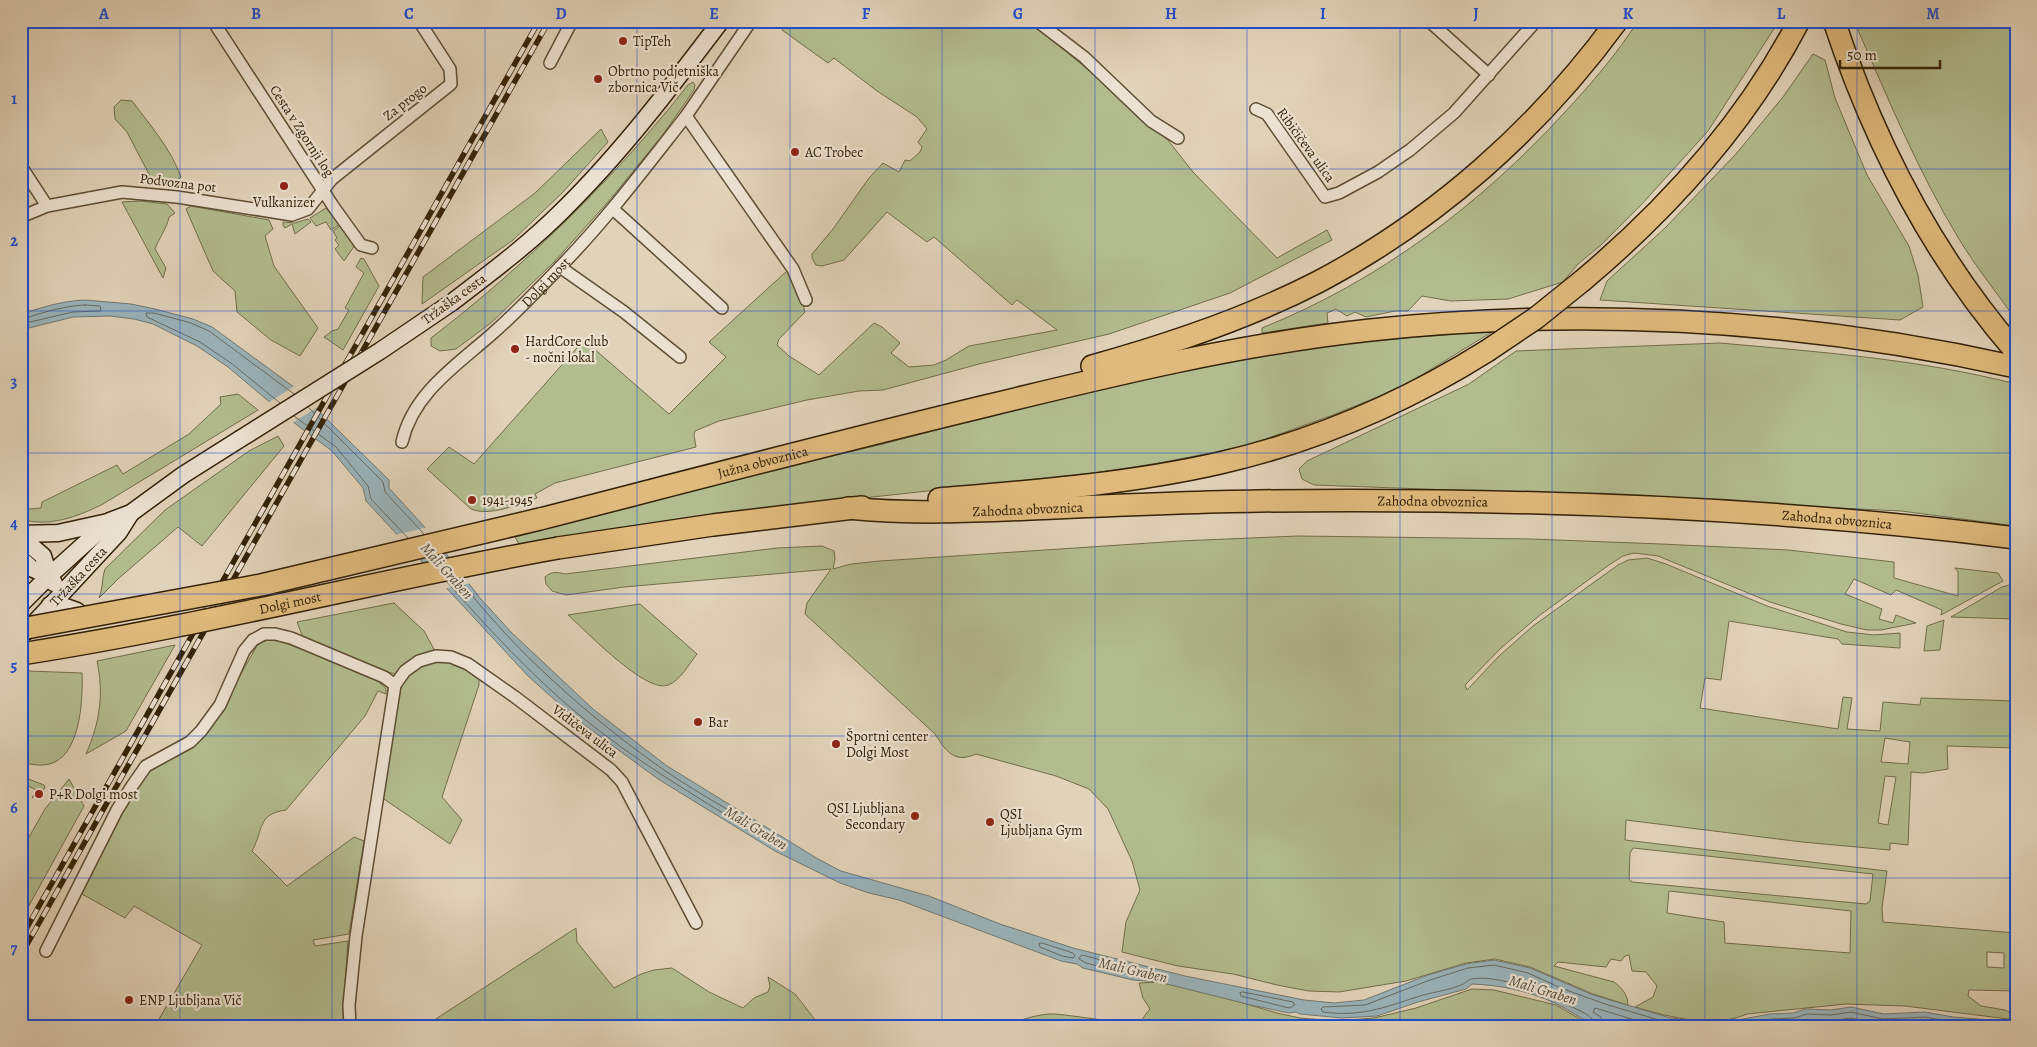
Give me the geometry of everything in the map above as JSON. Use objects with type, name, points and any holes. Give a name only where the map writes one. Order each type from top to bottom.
[{"type":"highway","points":[[986,406],[998,395],[1013,387],[1105,362],[1217,325],[1277,301],[1349,265],[1432,209],[1494,157],[1546,107],[1617,21]]},
{"type":"highway","points":[[848,508],[1074,486],[1154,475],[1220,463],[1292,443],[1358,420],[1425,388],[1487,351],[1536,318],[1582,281],[1652,218],[1701,166],[1745,108],[1799,21]]},
{"type":"highway","points":[[1834,21],[1867,111],[1901,184],[1957,276],[2016,352]]},
{"type":"highway","points":[[986,406],[1142,368],[1263,345],[1403,327],[1537,318],[1650,320],[1764,327],[1861,339],[1971,357],[2016,367]]},
{"type":"highway","name":"Južna obvoznica","points":[[540,519],[986,406]]},
{"type":"highway","name":"Zahodna obvoznica","points":[[848,508],[922,513],[1258,501],[1519,503],[1770,515],[1905,525],[2016,538]]},
{"type":"highway","name":"Dolgi most","points":[[21,654],[229,616],[428,573],[558,548],[713,525],[848,508]]},
{"type":"highway","name":"Dolgi most","points":[[21,629],[270,583],[540,519]]},
{"type":"main road","name":"Tržaška cesta","points":[[21,604],[110,521],[132,513],[183,475],[380,351],[451,303],[509,258],[580,193],[645,118],[721,21]]},
{"type":"main road","name":"Tržaška cesta","points":[[21,637],[119,532],[132,513]]},
{"type":"main road","points":[[21,536],[58,533],[110,521]]},
{"type":"main road","points":[[21,536],[43,556],[49,576],[62,592]]},
{"type":"main road","points":[[21,559],[31,568],[49,576]]},
{"type":"main road","points":[[50,605],[63,606],[77,611]]},
{"type":"street","name":"Cesta v Zgornji log","points":[[213,21],[323,191],[361,245],[372,248]]},
{"type":"street","name":"Za progo","points":[[323,191],[332,179],[450,84],[450,69],[419,21]]},
{"type":"street","points":[[550,63],[572,21]]},
{"type":"street","name":"Dolgi most","points":[[402,442],[409,422],[430,389],[449,370],[493,333],[560,267],[613,209],[686,116],[751,21]]},
{"type":"street","points":[[1037,21],[1084,57],[1151,121],[1178,138]]},
{"type":"street","points":[[1429,21],[1489,75],[1536,21]]},
{"type":"street","name":"Ribičičeva ulica","points":[[1256,109],[1267,114],[1324,196],[1339,193],[1378,172],[1410,150],[1454,114],[1489,75]]},
{"type":"street","points":[[686,116],[793,269],[806,300]]},
{"type":"street","points":[[21,166],[47,206]]},
{"type":"street","name":"Podvozna pot","points":[[21,217],[47,206],[122,192],[139,192],[297,214],[308,209],[323,191]]},
{"type":"street","points":[[613,209],[722,308]]},
{"type":"street","points":[[560,267],[624,312],[680,357]]},
{"type":"street","name":"Dolgi most","points":[[46,951],[117,810],[132,786],[146,766],[190,742],[201,731],[220,705],[244,651],[253,640],[264,634],[275,634],[291,638],[384,677],[395,685]]},
{"type":"street","name":"Vidičeva ulica","points":[[395,685],[406,671],[419,661],[436,656],[451,657],[468,664],[612,770],[622,782],[696,923]]},
{"type":"street","points":[[350,1026],[349,1005],[356,936],[395,685]]},
{"type":"green space","points":[[789,21],[1021,21],[1040,30],[1092,73],[1147,125],[1167,139],[1193,172],[1277,258],[1327,230],[1332,240],[1230,293],[1109,334],[979,364],[883,390],[859,391],[807,400],[719,421],[695,431],[696,447],[555,483],[535,494],[537,498],[504,509],[487,512],[471,509],[427,469],[449,447],[474,464],[584,340],[669,414],[726,357],[709,342],[788,270],[801,298],[805,312],[779,339],[777,345],[789,356],[819,375],[874,323],[882,327],[900,343],[891,353],[909,367],[934,365],[969,346],[1057,330],[1017,300],[1012,305],[934,237],[927,242],[887,212],[844,260],[822,266],[816,265],[812,254],[833,229],[869,178],[883,163],[899,172],[905,160],[910,161],[920,152],[922,147],[918,142],[927,129],[917,117],[877,91],[834,58],[828,63],[782,30]]},
{"type":"green space","points":[[1638,21],[1779,21],[1708,131],[1642,204],[1601,245],[1578,264],[1563,282],[1508,299],[1451,301],[1422,296],[1408,311],[1395,311],[1366,317],[1355,312],[1347,316],[1336,309],[1327,313],[1328,323],[1262,333],[1262,328],[1347,288],[1387,264],[1463,209],[1532,146],[1565,112],[1603,68]]},
{"type":"green space","points":[[1857,21],[2016,21],[2016,320],[1979,270],[1944,214],[1881,83],[1858,30]]},
{"type":"green space","points":[[1813,54],[1825,60],[1835,98],[1867,175],[1909,246],[1918,275],[1923,307],[1900,320],[1600,300],[1607,281],[1665,228],[1736,154],[1783,97]]},
{"type":"green space","points":[[693,82],[695,85],[694,90],[662,136],[608,202],[555,261],[492,322],[456,349],[440,351],[431,346],[431,338],[535,251],[599,187],[660,120],[688,85]]},
{"type":"green space","points":[[121,100],[132,101],[166,147],[181,177],[175,182],[152,180],[127,132],[115,119],[114,107]]},
{"type":"green space","points":[[601,129],[608,142],[563,192],[513,240],[422,304],[423,277],[535,193]]},
{"type":"green space","points":[[140,201],[167,204],[175,213],[169,217],[155,249],[166,268],[163,278],[122,202]]},
{"type":"green space","points":[[191,206],[269,220],[273,229],[265,236],[274,266],[318,328],[300,356],[271,340],[237,312],[235,291],[213,271],[186,209]]},
{"type":"green space","points":[[326,208],[340,224],[331,230],[326,222],[316,226],[310,218]]},
{"type":"green space","points":[[308,219],[311,222],[295,234],[292,224],[285,228],[283,225],[283,222],[295,223]]},
{"type":"green space","points":[[341,225],[354,243],[353,248],[344,261],[335,249],[339,245],[335,240],[337,238],[333,231]]},
{"type":"green space","points":[[361,258],[364,259],[379,286],[343,350],[324,337],[338,329],[349,310],[345,308],[364,273],[356,267]]},
{"type":"green space","points":[[1492,332],[1402,387],[1333,415],[1246,446],[1159,463],[1094,473],[706,515],[519,544],[515,537],[715,483],[883,444],[1042,402],[1255,355],[1390,336]]},
{"type":"green space","points":[[1720,343],[1906,362],[1979,375],[2016,384],[2016,526],[1901,511],[1314,485],[1302,479],[1299,469],[1307,461],[1469,384],[1516,351]]},
{"type":"green space","points":[[238,394],[258,410],[103,504],[84,513],[64,519],[42,522],[21,519],[21,507],[30,509],[41,508],[42,502],[117,465],[123,474],[189,434],[221,404],[220,397]]},
{"type":"green space","points":[[278,436],[284,446],[202,546],[178,527],[99,598],[105,569],[165,510],[249,451]]},
{"type":"green space","points":[[1298,536],[1531,539],[1788,550],[1894,562],[1894,578],[1958,596],[1958,572],[1955,568],[1998,573],[2003,581],[1941,615],[1942,610],[1896,590],[1891,595],[1854,579],[1845,594],[1882,609],[1879,619],[1893,623],[1896,615],[1916,623],[1881,630],[1867,630],[1770,602],[1658,556],[1634,553],[1623,556],[1609,565],[1540,615],[1501,648],[1465,685],[1467,690],[1499,656],[1533,626],[1618,565],[1628,560],[1647,558],[1767,606],[1847,632],[1874,635],[1900,633],[1900,648],[1842,644],[1838,639],[1729,621],[1721,680],[1705,678],[1700,708],[1838,729],[1843,697],[1852,698],[1847,729],[1880,731],[1883,702],[1920,705],[1921,698],[2016,701],[2016,748],[1947,746],[1948,769],[1923,773],[1911,772],[1908,845],[1890,843],[1890,850],[1802,842],[1626,820],[1625,840],[1887,871],[1882,908],[1883,922],[2016,933],[2016,991],[1969,990],[1968,996],[1981,1006],[2005,1010],[2016,1015],[2016,1020],[1905,1006],[1846,1004],[1747,1014],[1720,1021],[1677,1018],[1635,1007],[1653,997],[1657,986],[1646,972],[1632,971],[1629,955],[1625,956],[1621,961],[1611,959],[1606,967],[1558,962],[1554,966],[1614,982],[1624,992],[1628,1005],[1593,994],[1530,967],[1495,959],[1466,963],[1406,981],[1339,992],[1309,991],[1233,974],[1178,966],[1122,952],[1126,922],[1140,890],[1132,861],[1108,809],[1089,789],[1056,776],[976,754],[968,757],[956,757],[951,754],[935,734],[805,614],[807,603],[831,569],[624,587],[566,595],[552,591],[546,584],[545,577],[555,572],[565,574],[777,548],[822,546],[834,551],[833,569],[851,564],[880,561],[1180,541]],"holes":[[[1885,738],[1910,742],[1908,764],[1881,762]],[[1885,776],[1896,777],[1888,825],[1878,823]],[[1633,848],[1873,874],[1870,901],[1866,904],[1632,882],[1629,879],[1630,853]],[[1669,891],[1851,911],[1850,953],[1725,943],[1724,922],[1667,913]],[[1987,952],[2004,953],[2004,968],[1987,967]]]},
{"type":"green space","points":[[2016,583],[2016,619],[1951,617],[2002,587]]},
{"type":"green space","points":[[394,603],[424,631],[435,651],[415,660],[396,674],[379,670],[304,640],[297,622]]},
{"type":"green space","points":[[640,604],[697,654],[680,676],[668,685],[658,685],[645,680],[631,671],[568,615]]},
{"type":"green space","points":[[1944,620],[1940,650],[1924,651],[1927,626]]},
{"type":"green space","points":[[270,639],[353,668],[379,682],[386,689],[386,694],[378,691],[365,716],[286,810],[270,815],[266,819],[252,851],[287,886],[354,837],[364,841],[349,934],[313,940],[315,946],[348,941],[344,997],[345,1026],[155,1026],[202,945],[134,906],[125,918],[80,893],[111,832],[149,769],[161,762],[222,707],[258,644]]},
{"type":"green space","points":[[175,645],[126,731],[86,754],[95,731],[99,708],[100,685],[97,661]]},
{"type":"green space","points":[[441,660],[456,664],[479,677],[479,685],[442,797],[462,820],[450,844],[381,797],[401,687],[413,671]]},
{"type":"green space","points":[[28,671],[82,673],[81,708],[75,734],[64,755],[47,765],[21,762],[21,675]]},
{"type":"green space","points":[[21,776],[44,785],[45,788],[32,798],[36,790],[21,782]]},
{"type":"green space","points":[[69,779],[84,806],[21,920],[21,851],[45,809]]},
{"type":"green space","points":[[576,928],[577,942],[614,988],[641,974],[672,968],[709,992],[743,1008],[754,998],[768,992],[770,986],[768,977],[795,994],[820,1026],[425,1026]]},
{"type":"green space","points":[[1159,982],[1226,998],[1277,1013],[1300,1018],[1337,1021],[1374,1018],[1416,1008],[1472,989],[1494,990],[1556,1005],[1592,1026],[1004,1026],[1049,1014],[1124,1022],[1140,1021],[1150,1009],[1143,998],[1139,983]]},
{"type":"water","name":"Mali Graben","points":[[85,300],[131,304],[193,319],[212,327],[294,387],[389,480],[389,488],[431,534],[480,598],[512,633],[593,709],[667,766],[818,859],[841,871],[929,896],[1000,924],[1073,948],[1185,976],[1304,1000],[1334,1003],[1364,1000],[1428,975],[1466,964],[1494,960],[1530,968],[1593,995],[1671,1018],[1705,1022],[1727,1022],[1770,1014],[1793,1013],[1806,1009],[1831,1010],[1851,1007],[1884,1014],[1925,1012],[1953,1017],[2016,1022],[2016,1026],[1596,1026],[1555,1003],[1535,995],[1504,987],[1472,984],[1466,989],[1377,1016],[1342,1018],[1296,1012],[1289,1013],[1159,982],[1133,980],[1083,968],[1077,964],[1061,961],[899,900],[869,893],[840,883],[775,851],[658,779],[575,718],[528,676],[366,501],[363,488],[332,451],[297,425],[228,367],[197,346],[153,324],[110,316],[73,317],[21,330],[21,314],[60,303]]},
{"type":"pier","points":[[296,385],[318,407],[292,423],[268,403]]},
{"type":"pier","points":[[428,527],[449,553],[417,560],[395,535]]},
{"type":"pier","points":[[452,557],[472,583],[443,589],[421,564]]},
{"type":"railway","points":[[21,938],[539,21]]},
{"type":"railway","points":[[21,955],[549,21]]},
{"type":"place","name":"TipTeh","points":[[623,41]]},
{"type":"place","name":"Obrtno podjetniška zbornica Vič","points":[[598,79]]},
{"type":"place","name":"AC Trobec","points":[[795,152]]},
{"type":"place","name":"Vulkanizer","points":[[284,186]]},
{"type":"place","name":"HardCore club - nočni lokal","points":[[515,349]]},
{"type":"place","name":"1941-1945","points":[[472,500]]},
{"type":"place","name":"Bar","points":[[698,722]]},
{"type":"place","name":"Športni center Dolgi Most","points":[[836,744]]},
{"type":"place","name":"P+R Dolgi most","points":[[39,794]]},
{"type":"place","name":"QSI Ljubljana Secondary","points":[[915,816]]},
{"type":"place","name":"QSI Ljubljana Gym","points":[[990,822]]},
{"type":"place","name":"ENP Ljubljana Vič","points":[[129,1000]]}]
